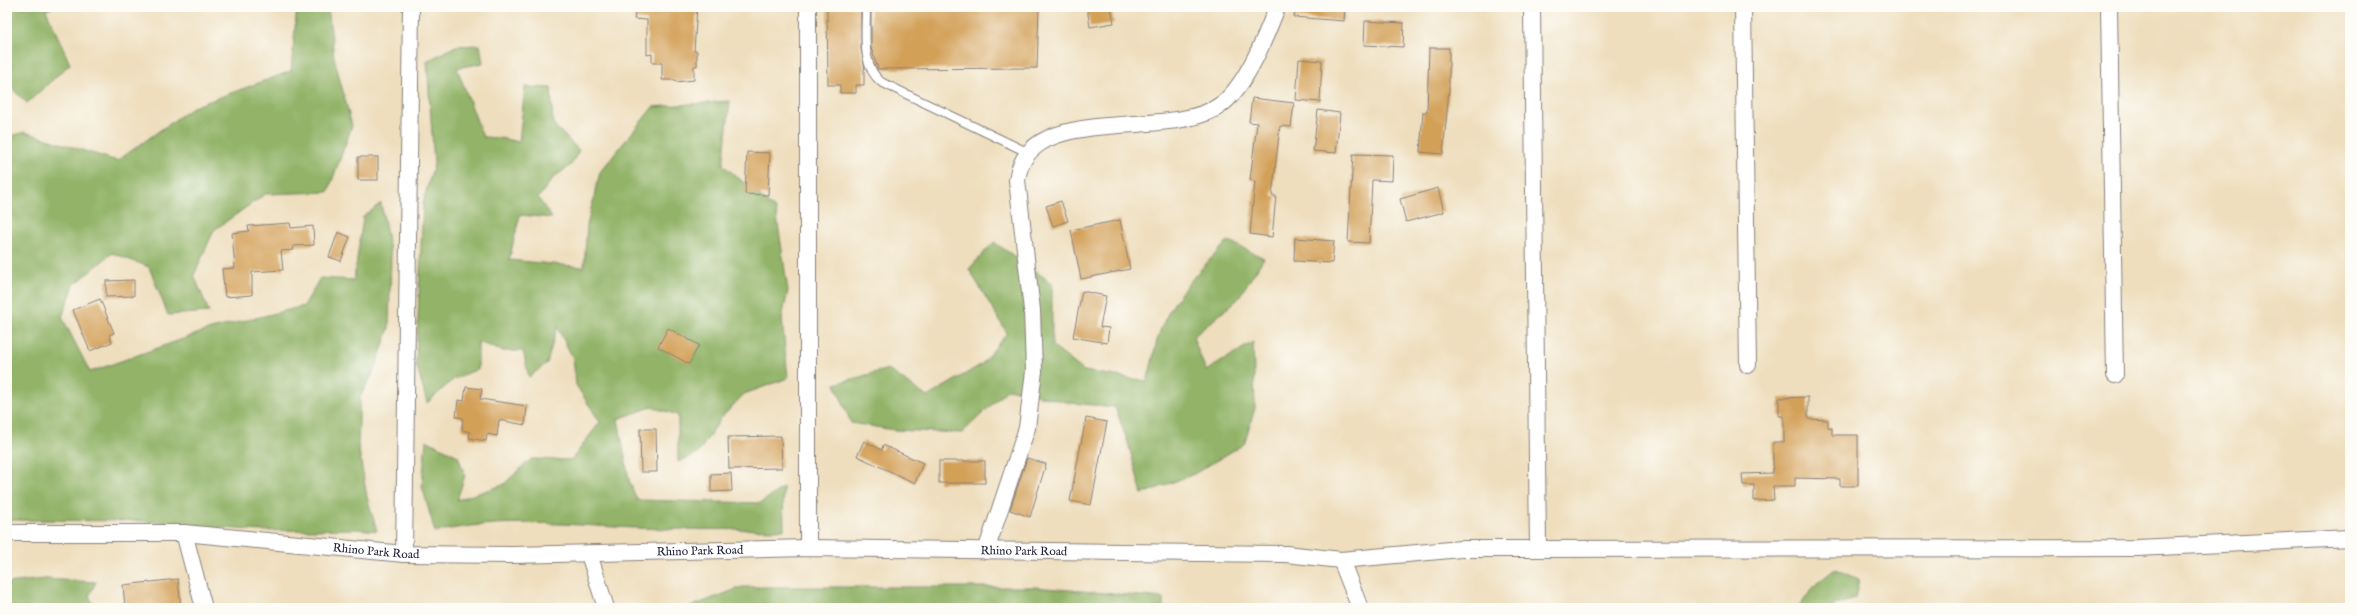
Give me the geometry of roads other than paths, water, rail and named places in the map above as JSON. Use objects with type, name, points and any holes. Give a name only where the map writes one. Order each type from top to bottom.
[{"type":"street","points":[[404,554],[411,7]]},
{"type":"street","points":[[808,7],[808,548]]},
{"type":"street","points":[[986,551],[1027,428],[1034,371],[1032,310],[1017,180],[1018,167],[1027,152],[1060,133],[1104,126],[1170,122],[1221,104],[1236,89],[1262,45],[1278,7]]},
{"type":"street","points":[[1532,7],[1538,549]]},
{"type":"street","points":[[1743,7],[1748,365]]},
{"type":"street","points":[[2108,7],[2115,375]]},
{"type":"street","name":"Rhino Park Road","points":[[7,533],[184,533],[404,554],[589,554],[808,548],[1286,554],[1341,560],[1461,549],[2138,548],[2350,538]]},
{"type":"street","points":[[184,533],[204,608]]},
{"type":"street","points":[[589,554],[606,608]]},
{"type":"street","points":[[1341,560],[1360,608]]},
{"type":"lane","points":[[866,10],[867,61],[873,76],[880,82],[1027,152]]}]
